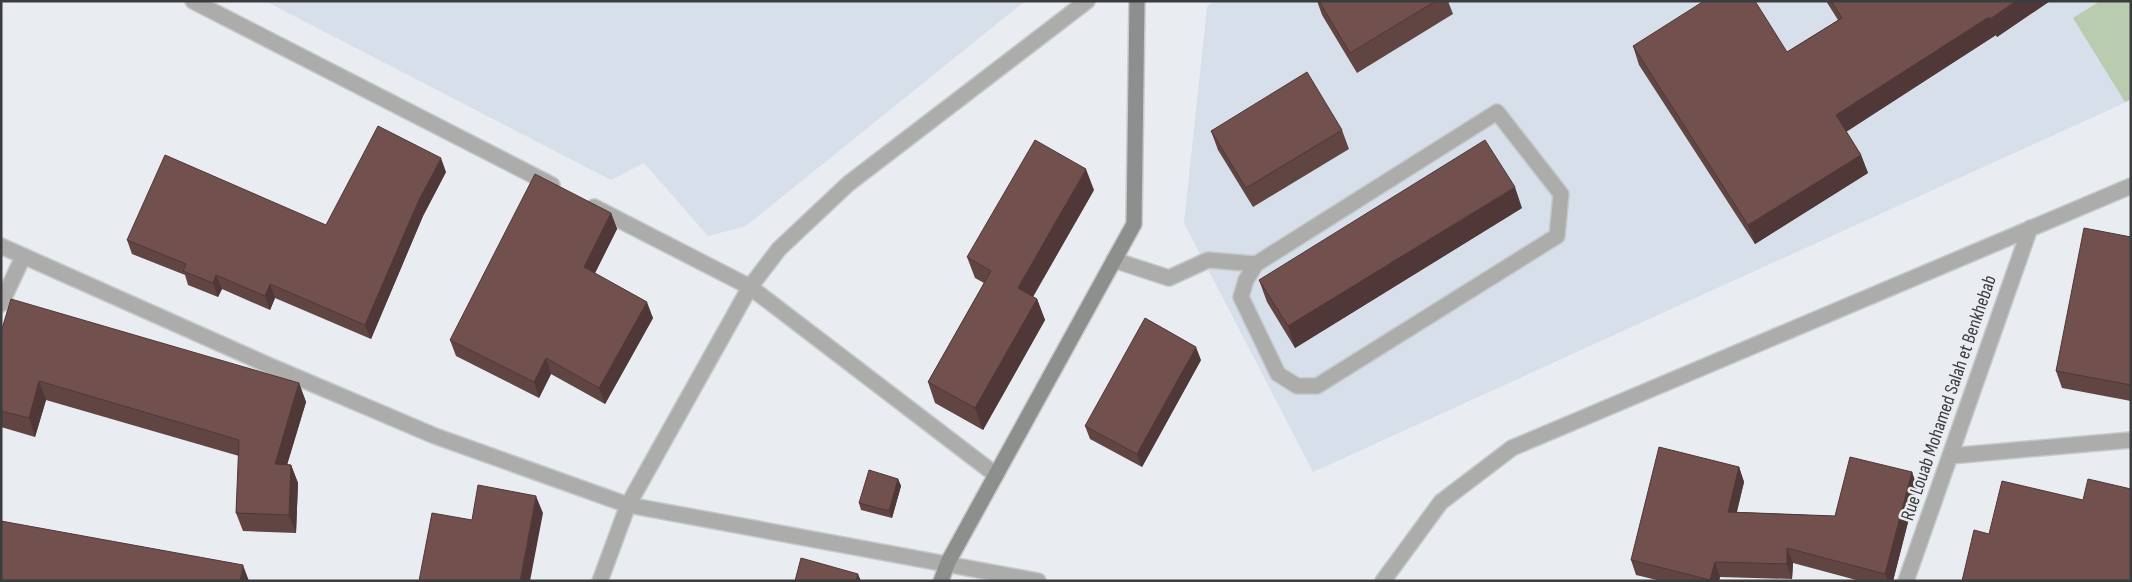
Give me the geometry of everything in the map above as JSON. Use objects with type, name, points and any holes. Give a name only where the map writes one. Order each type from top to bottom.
[{"type":"main road","points":[[941,581],[948,562],[1134,224],[1137,1]]},
{"type":"street","points":[[192,1],[564,192]]},
{"type":"street","points":[[600,581],[628,505],[750,287],[779,249],[848,184],[1087,1]]},
{"type":"street","points":[[1114,260],[1169,278],[1208,260],[1256,264],[1497,112],[1561,194],[1557,236],[1317,386],[1296,386],[1278,374],[1241,298],[1246,280],[1256,264]]},
{"type":"street","points":[[1383,581],[1441,502],[1512,448],[2131,186]]},
{"type":"street","points":[[582,200],[750,287],[996,475]]},
{"type":"street","name":"Rue Louab Mohamed Salah et Benkhebab","points":[[1906,581],[2030,228]]},
{"type":"street","points":[[1,246],[268,365],[435,436],[628,505],[948,562],[1038,581]]},
{"type":"street","points":[[1,304],[23,257]]},
{"type":"street","points":[[1950,456],[2131,440]]},
{"type":"shaded area","points":[[265,1],[1025,1],[746,226],[708,236],[644,163],[611,180]]},
{"type":"shaded area","points":[[1214,1],[2131,1],[2131,100],[1313,472],[1184,223],[1207,7]]},
{"type":"green space","points":[[2100,1],[2131,1],[2131,99],[2125,102],[2073,18]]},
{"type":"building","points":[[1319,1],[1436,1],[1350,53]]},
{"type":"building","points":[[1704,1],[1755,1],[1787,52],[1842,18],[1831,1],[2016,1],[1836,115],[1861,155],[1748,225],[1633,46]]},
{"type":"building","points":[[1307,72],[1342,130],[1246,188],[1211,131]]},
{"type":"building","points":[[378,126],[441,158],[418,202],[365,325],[270,284],[265,296],[216,275],[213,283],[183,271],[186,264],[127,240],[165,155],[326,225]]},
{"type":"building","points":[[1035,140],[1086,169],[1018,288],[1037,299],[975,408],[928,382],[991,271],[967,257]]},
{"type":"building","points":[[1485,140],[1515,187],[1288,326],[1259,280]]},
{"type":"building","points":[[535,174],[611,213],[584,267],[647,302],[599,388],[546,358],[534,382],[450,340]]},
{"type":"building","points":[[2084,228],[2131,237],[2131,385],[2056,371]]},
{"type":"building","points":[[11,299],[299,383],[275,464],[291,465],[289,515],[236,513],[239,440],[39,381],[29,418],[1,411],[1,332]]},
{"type":"building","points":[[1145,318],[1196,347],[1137,454],[1085,426]]},
{"type":"building","points":[[1659,447],[1739,467],[1728,512],[1835,516],[1850,457],[1912,472],[1885,574],[1787,548],[1787,564],[1715,562],[1710,580],[1631,560]]},
{"type":"building","points":[[869,470],[898,479],[889,511],[859,503]]},
{"type":"building","points":[[2088,479],[2131,489],[2131,581],[1962,581],[1974,530],[1989,534],[2002,481],[2083,500]]},
{"type":"building","points":[[478,485],[536,496],[520,581],[419,581],[432,513],[472,520]]},
{"type":"building","points":[[1,521],[243,565],[240,581],[1,581]]},
{"type":"building","points":[[801,558],[858,574],[856,581],[795,581]]}]
